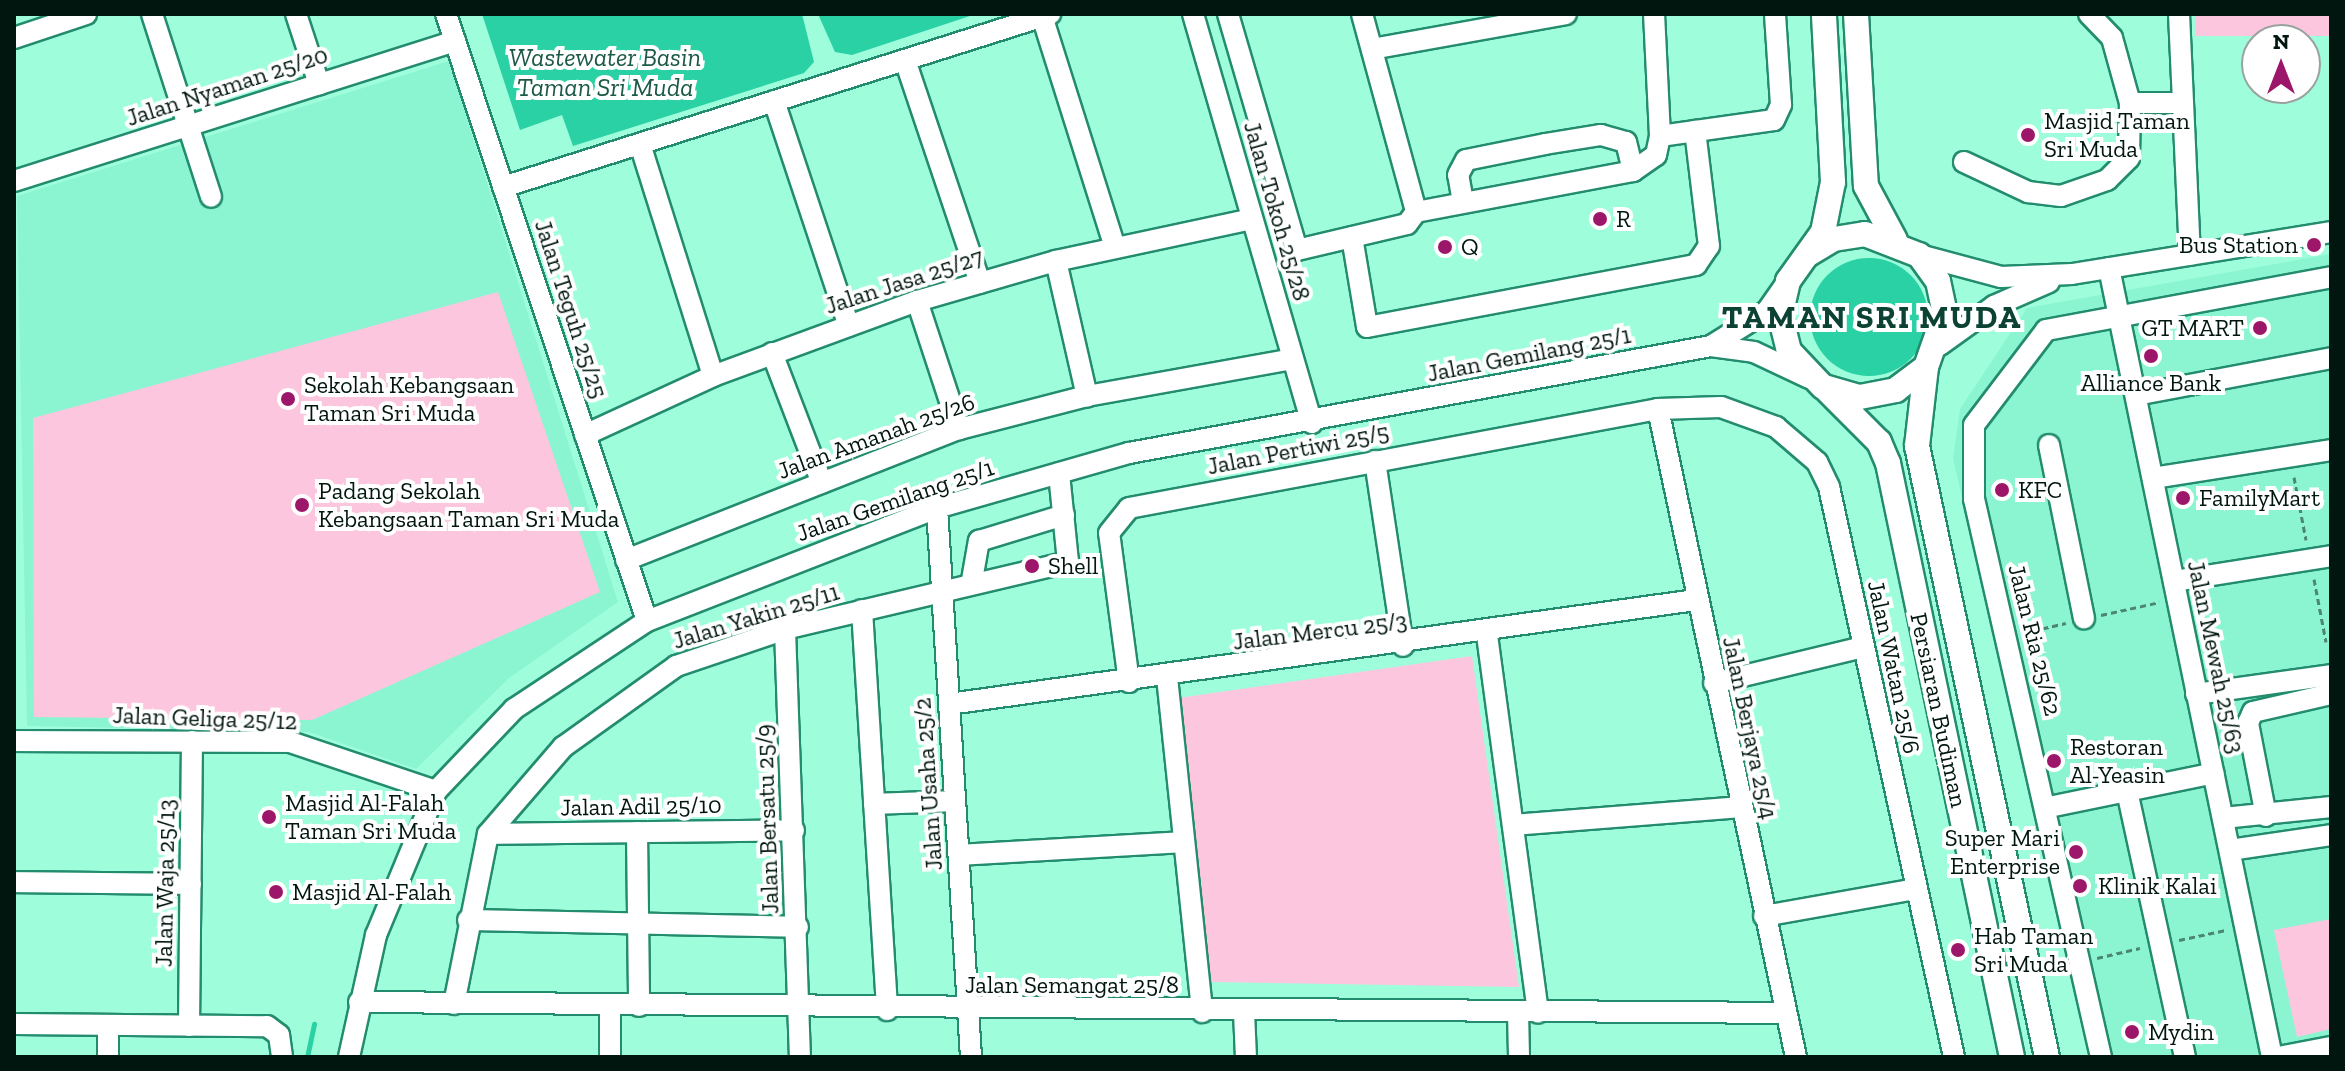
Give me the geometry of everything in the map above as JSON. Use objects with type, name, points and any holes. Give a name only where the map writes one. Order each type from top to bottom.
[{"type":"main road","points":[[1807,255],[1849,236],[1895,240],[1919,255],[1938,281],[1945,313],[1940,345],[1926,367],[1896,390],[1859,397],[1817,383],[1789,351],[1780,316],[1788,281],[1823,232],[1833,182],[1824,14]]},
{"type":"main road","points":[[1856,14],[1866,186],[1895,240]]},
{"type":"main road","name":"Persiaran Budiman","points":[[1926,367],[1916,408],[1917,446],[2047,1057]]},
{"type":"main road","name":"Persiaran Budiman","points":[[1817,383],[1879,442],[1888,463],[2012,1057]]},
{"type":"street","points":[[14,38],[86,14]]},
{"type":"street","points":[[152,14],[211,197]]},
{"type":"street","points":[[296,14],[319,84]]},
{"type":"street","name":"Jalan Teguh 25/25","points":[[446,14],[647,621]]},
{"type":"street","name":"Jalan Tokoh 25/28","points":[[1193,14],[1312,423]]},
{"type":"street","points":[[1228,14],[1297,250],[1407,224],[1416,212],[1633,171],[1656,155],[1660,136],[1654,14]]},
{"type":"street","points":[[1362,14],[1416,212]]},
{"type":"street","points":[[1372,49],[1566,14]]},
{"type":"street","points":[[1660,136],[1774,120],[1781,105],[1775,14]]},
{"type":"street","points":[[1964,162],[2028,192],[2061,196],[2107,180],[2129,158],[2130,103],[2112,38],[2089,14]]},
{"type":"street","points":[[2179,14],[2178,103],[2190,255]]},
{"type":"street","points":[[503,187],[1046,15],[1115,248]]},
{"type":"street","name":"Jalan Nyaman 25/20","points":[[14,181],[455,41]]},
{"type":"street","points":[[905,60],[980,283]]},
{"type":"street","points":[[774,101],[849,326]]},
{"type":"street","points":[[2130,103],[2178,103]]},
{"type":"street","points":[[1352,237],[1367,327],[1696,265],[1709,246],[1695,131]]},
{"type":"street","points":[[1463,202],[1458,175],[1466,160],[1545,144],[1601,135],[1626,142],[1633,171]]},
{"type":"street","points":[[640,144],[713,376]]},
{"type":"street","name":"Jalan Jasa 25/27","points":[[585,435],[713,376],[917,301],[1056,261],[1252,219]]},
{"type":"street","points":[[1919,255],[2001,277],[2072,274],[2331,232]]},
{"type":"street","points":[[1056,261],[1087,396]]},
{"type":"street","name":"Jalan Mewah 25/63","points":[[2109,268],[2272,1057]]},
{"type":"street","points":[[1940,345],[1994,306],[2072,274]]},
{"type":"street","name":"Jalan Ria 25/62","points":[[2101,1057],[2049,807],[1974,499],[1974,425],[2046,330],[2331,277]]},
{"type":"street","name":"Jalan Gemilang 25/1","points":[[1711,346],[1767,311],[1788,281]]},
{"type":"street","points":[[917,301],[959,429]]},
{"type":"street","name":"Jalan Gemilang 25/1","points":[[349,1057],[376,935],[436,791],[514,709],[647,621],[937,508],[1129,453],[1312,423],[1711,346],[1754,352],[1817,383]]},
{"type":"street","points":[[772,353],[822,483]]},
{"type":"street","points":[[2136,395],[2331,358]]},
{"type":"street","name":"Jalan Amanah 25/26","points":[[626,560],[959,429],[1087,396],[1293,359]]},
{"type":"street","name":"Jalan Watan 25/6","points":[[1658,409],[1721,407],[1776,427],[1817,462],[1829,487],[1954,1057]]},
{"type":"street","name":"Jalan Pertiwi 25/5","points":[[1129,682],[1109,533],[1116,518],[1129,508],[1658,409]]},
{"type":"street","name":"Jalan Berjaya 25/4","points":[[1658,409],[1696,600],[1796,1057]]},
{"type":"street","points":[[2049,445],[2084,619]]},
{"type":"street","points":[[2153,478],[2331,450]]},
{"type":"street","points":[[1375,461],[1403,646]]},
{"type":"street","points":[[972,580],[979,541],[1064,515],[1059,473]]},
{"type":"street","name":"Jalan Usaha 25/2","points":[[937,508],[939,589],[971,1057]]},
{"type":"street","name":"Jalan Yakin 25/11","points":[[454,1004],[468,920],[488,834],[563,747],[676,666],[785,629],[972,580],[1068,562],[1064,515]]},
{"type":"street","points":[[2174,581],[2331,556]]},
{"type":"street","name":"Jalan Mercu 25/3","points":[[949,704],[1487,635],[1696,600]]},
{"type":"street","points":[[862,610],[887,1010]]},
{"type":"street","name":"Jalan Bersatu 25/9","points":[[785,629],[802,1007],[800,1057]]},
{"type":"street","points":[[1487,635],[1513,825],[1528,1012],[1519,1057]]},
{"type":"street","points":[[1714,683],[1863,647]]},
{"type":"street","points":[[2196,694],[2331,675]]},
{"type":"street","points":[[1167,677],[1202,1012]]},
{"type":"street","points":[[2266,816],[2248,723],[2253,712],[2331,694]]},
{"type":"street","name":"Jalan Geliga 25/12","points":[[14,741],[290,742],[436,791]]},
{"type":"street","name":"Jalan Waja 25/13","points":[[189,1026],[192,741]]},
{"type":"street","points":[[2049,807],[2214,773]]},
{"type":"street","points":[[2127,791],[2185,1057]]},
{"type":"street","points":[[874,804],[955,801]]},
{"type":"street","points":[[1513,825],[1741,807]]},
{"type":"street","points":[[2223,818],[2331,807]]},
{"type":"street","name":"Jalan Adil 25/10","points":[[488,834],[794,830]]},
{"type":"street","points":[[637,832],[639,1006]]},
{"type":"street","points":[[2230,850],[2331,835]]},
{"type":"street","points":[[959,855],[1184,842]]},
{"type":"street","points":[[14,882],[191,884]]},
{"type":"street","points":[[1764,916],[1916,889]]},
{"type":"street","points":[[468,920],[798,927]]},
{"type":"street","name":"Jalan Semangat 25/8","points":[[359,1002],[969,1011],[1786,1013]]},
{"type":"street","points":[[610,1006],[610,1057]]},
{"type":"street","points":[[1244,1012],[1246,1057]]},
{"type":"street","points":[[14,1024],[267,1026],[279,1035],[282,1057]]},
{"type":"street","points":[[108,1025],[108,1057]]},
{"type":"street","points":[[2279,1057],[2331,1047]]},
{"type":"shaded area","points":[[2195,14],[2331,14],[2331,36],[2321,36],[2321,24],[2241,24],[2241,36],[2195,36]]},
{"type":"shaded area","name":"Sekolah Kebangsaan Taman Sri Muda","points":[[449,61],[618,602],[509,678],[416,769],[309,732],[27,726],[17,196]]},
{"type":"shaded area","points":[[2331,254],[2331,1057],[2090,1057],[1953,458],[1960,409],[2027,308]]},
{"type":"shaded area","name":"Padang Sekolah Kebangsaan Taman Sri Muda","points":[[498,292],[600,592],[312,720],[34,717],[33,418]]},
{"type":"shaded area","points":[[1472,656],[1519,987],[1210,982],[1178,698]]},
{"type":"shaded area","points":[[2331,919],[2331,1029],[2297,1037],[2274,930]]},
{"type":"water","name":"Wastewater Basin Taman Sri Muda","points":[[482,14],[802,14],[814,62],[804,73],[573,146],[562,115],[520,130]]},
{"type":"water","points":[[818,14],[976,14],[852,55],[835,52]]},
{"type":"water","points":[[1869,258],[1892,262],[1911,275],[1924,294],[1928,317],[1924,340],[1911,359],[1892,372],[1869,376],[1846,372],[1827,359],[1814,340],[1810,317],[1814,294],[1827,275],[1846,262]]},
{"type":"waterway","points":[[307,1057],[314,1024]]},
{"type":"place","name":"Masjid Taman Sri Muda","points":[[2028,135]]},
{"type":"place","name":"R","points":[[1600,219]]},
{"type":"place","name":"Bus Station","points":[[2314,245]]},
{"type":"place","name":"Q","points":[[1445,247]]},
{"type":"place","name":"GT MART","points":[[2260,328]]},
{"type":"place","name":"Alliance Bank","points":[[2151,356]]},
{"type":"place","name":"Sekolah Kebangsaan Taman Sri Muda","points":[[288,399]]},
{"type":"place","name":"KFC","points":[[2002,490]]},
{"type":"place","name":"FamilyMart","points":[[2183,498]]},
{"type":"place","name":"Padang Sekolah Kebangsaan Taman Sri Muda","points":[[302,505]]},
{"type":"place","name":"Shell","points":[[1032,566]]},
{"type":"place","name":"Restoran Al-Yeasin","points":[[2054,761]]},
{"type":"place","name":"Masjid Al-Falah Taman Sri Muda","points":[[269,817]]},
{"type":"place","name":"Super Mari Enterprise","points":[[2076,852]]},
{"type":"place","name":"Klinik Kalai","points":[[2080,886]]},
{"type":"place","name":"Masjid Al-Falah","points":[[276,892]]},
{"type":"place","name":"Hab Taman Sri Muda","points":[[1958,950]]},
{"type":"place","name":"Mydin","points":[[2132,1032]]},
{"type":"district","name":"TAMAN SRI MUDA","points":[[1872,317]]}]
